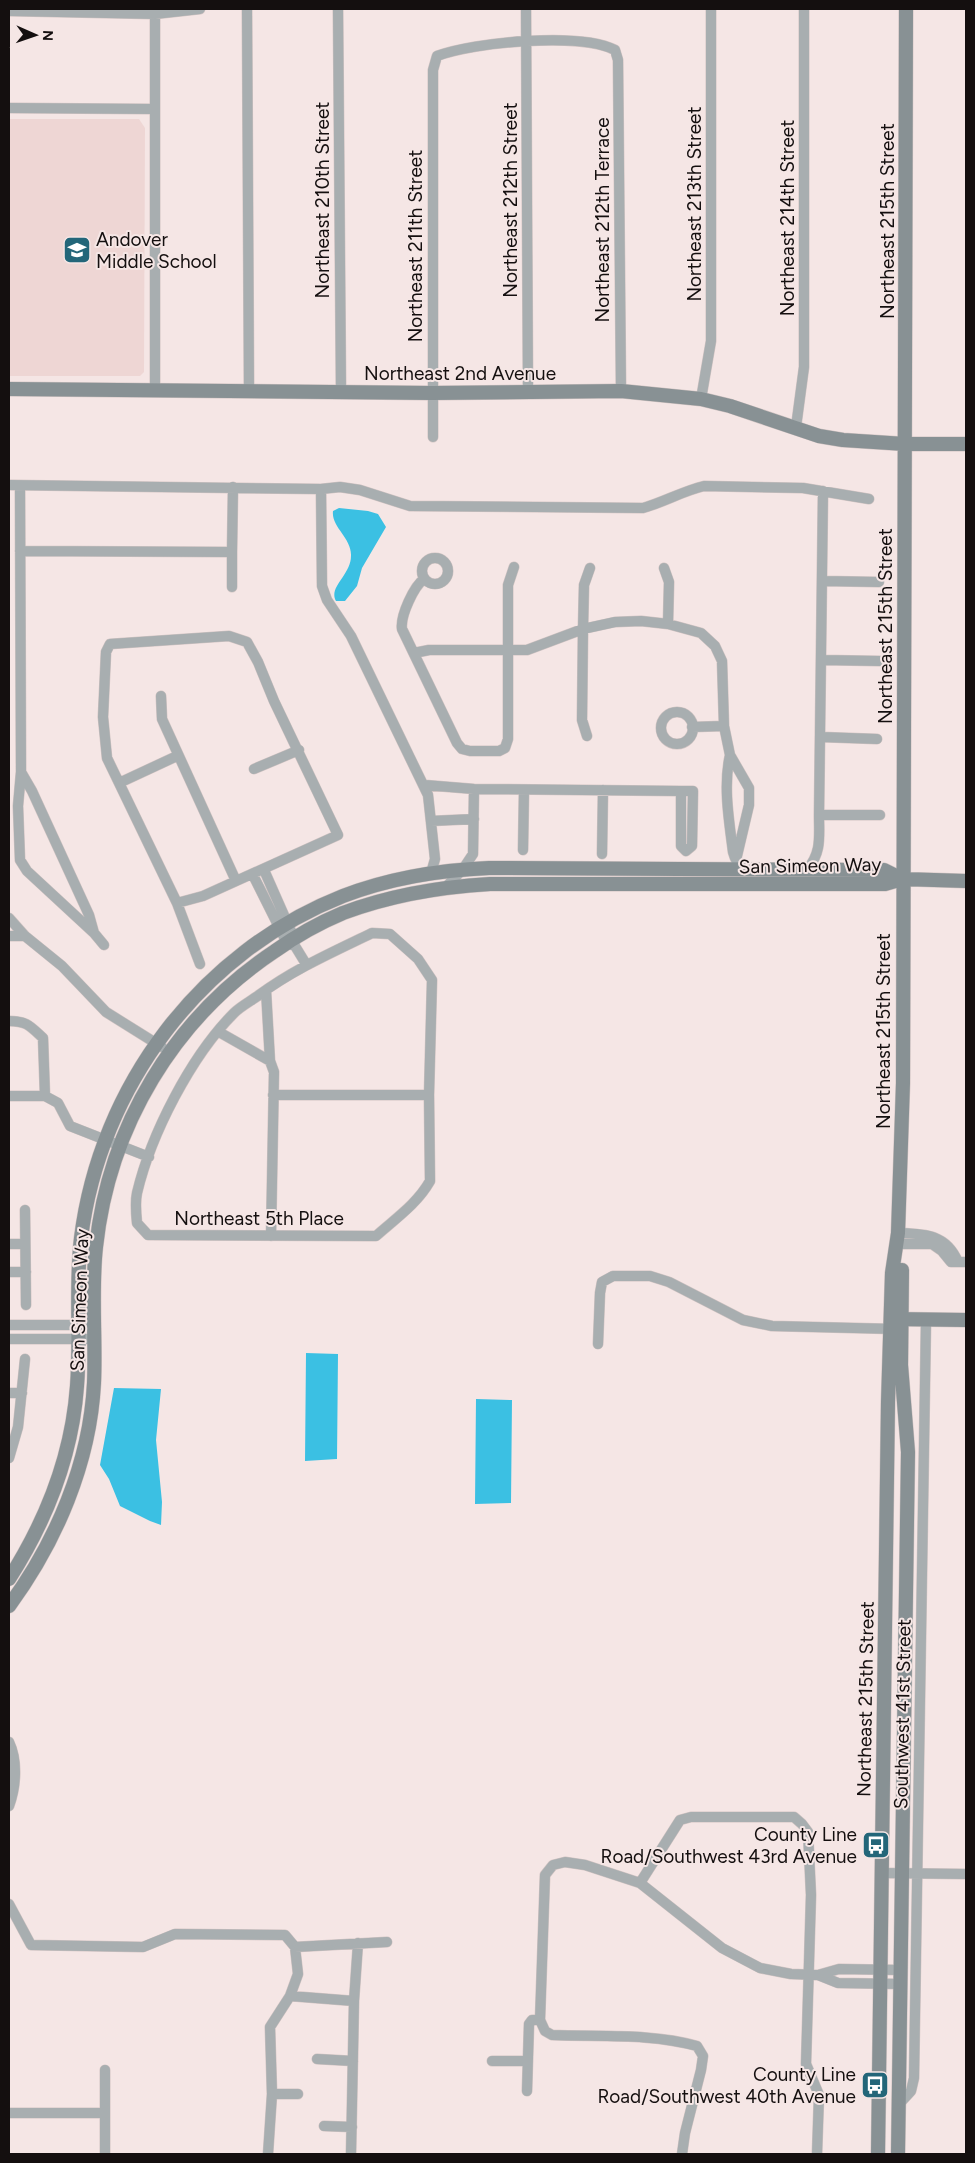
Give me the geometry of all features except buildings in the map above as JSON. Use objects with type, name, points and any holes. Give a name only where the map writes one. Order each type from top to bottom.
[{"type":"street","points":[[9,11],[155,14],[200,9]]},
{"type":"street","points":[[247,9],[249,390]]},
{"type":"street","name":"Northeast 210th Street","points":[[338,9],[341,392]]},
{"type":"street","name":"Northeast 212th Street","points":[[526,9],[528,392]]},
{"type":"street","name":"Northeast 213th Street","points":[[702,399],[712,341],[711,9]]},
{"type":"street","name":"Northeast 214th Street","points":[[796,427],[804,368],[804,9]]},
{"type":"street","name":"Northeast 215th Street","points":[[898,2154],[908,1452],[892,1273],[898,1239],[903,1083],[902,879],[906,9]]},
{"type":"street","points":[[155,14],[155,389]]},
{"type":"street","name":"Northeast 212th Terrace","points":[[527,40],[603,43],[615,50],[618,60],[620,391]]},
{"type":"street","name":"Northeast 211th Street","points":[[433,437],[433,70],[437,56],[454,50],[527,40]]},
{"type":"street","points":[[9,108],[154,109]]},
{"type":"street","name":"Northeast 2nd Avenue","points":[[9,388],[432,393],[620,391],[702,399],[796,427],[819,436],[843,440],[905,444],[966,444]]},
{"type":"street","points":[[9,486],[321,489],[340,487],[360,490],[410,506],[642,508],[664,502],[692,489],[704,486],[803,488],[869,499]]},
{"type":"street","points":[[20,486],[21,772],[18,806],[20,860],[27,871],[94,933],[104,945]]},
{"type":"street","points":[[232,587],[233,487]]},
{"type":"street","points":[[321,489],[322,586],[327,600],[351,636],[392,723],[430,786],[428,795],[434,821],[435,858],[451,877],[474,854]]},
{"type":"street","points":[[808,870],[817,856],[819,815],[823,491]]},
{"type":"street","points":[[20,551],[232,552]]},
{"type":"street","points":[[424,578],[419,582],[401,623],[402,629],[462,749],[470,751],[499,751],[505,748],[508,740],[508,585],[514,567]]},
{"type":"street","points":[[587,736],[582,720],[583,628],[584,585],[590,568]]},
{"type":"street","points":[[664,568],[668,582],[668,624]]},
{"type":"street","points":[[822,582],[879,582]]},
{"type":"street","points":[[414,653],[429,650],[527,650],[583,628],[615,622],[641,621],[668,624],[701,633],[715,646],[722,661],[724,726],[730,755],[748,788],[749,805],[737,865],[737,885]]},
{"type":"street","points":[[177,903],[203,896],[253,875],[338,834],[258,662],[247,642],[230,636],[110,644],[106,652],[103,716],[107,758],[177,903],[200,964]]},
{"type":"street","points":[[822,660],[880,661]]},
{"type":"street","points":[[161,696],[162,719],[177,756],[236,881]]},
{"type":"street","points":[[692,727],[724,726]]},
{"type":"street","points":[[821,738],[877,739]]},
{"type":"street","points":[[254,769],[299,750]]},
{"type":"street","points":[[730,755],[728,765],[728,807],[733,852],[737,865]]},
{"type":"street","points":[[119,783],[177,756]]},
{"type":"street","points":[[21,772],[32,791],[90,915],[94,933]]},
{"type":"street","points":[[430,786],[524,790],[693,791],[692,846],[686,851],[681,846],[681,791]]},
{"type":"street","points":[[474,789],[474,854],[483,868]]},
{"type":"street","points":[[523,850],[524,790]]},
{"type":"street","points":[[602,854],[603,790]]},
{"type":"street","points":[[819,815],[880,815]]},
{"type":"street","points":[[434,821],[474,819]]},
{"type":"street","name":"San Simeon Way","points":[[9,1606],[43,1553],[65,1506],[78,1469],[89,1424],[94,1385],[96,1248],[107,1186],[119,1146],[145,1091],[170,1051],[196,1017],[224,989],[258,962],[342,914],[392,897],[422,890],[451,877],[483,868],[737,865],[808,870],[884,870],[902,879]]},
{"type":"street","points":[[264,870],[284,927]]},
{"type":"street","points":[[253,875],[306,964]]},
{"type":"street","name":"San Simeon Way","points":[[9,1579],[28,1549],[44,1516],[68,1447],[78,1385],[82,1237],[88,1196],[104,1140],[121,1101],[156,1043],[177,1016],[206,985],[249,949],[284,927],[343,896],[378,885],[451,877],[737,885],[887,884],[902,879]]},
{"type":"street","points":[[902,879],[966,880]]},
{"type":"street","points":[[9,918],[25,936],[62,966],[106,1012],[170,1051]]},
{"type":"street","name":"Northeast 5th Place","points":[[372,933],[390,934],[418,959],[432,980],[429,1094],[430,1182],[412,1205],[376,1236],[148,1235],[137,1223],[136,1194],[174,1095],[235,1013],[306,964],[372,933]]},
{"type":"street","points":[[9,936],[25,936]]},
{"type":"street","points":[[266,990],[270,1061],[274,1072],[271,1236]]},
{"type":"street","points":[[9,1021],[22,1021],[28,1024],[43,1038],[45,1096]]},
{"type":"street","points":[[219,1032],[270,1061]]},
{"type":"street","points":[[273,1095],[429,1094]]},
{"type":"street","points":[[9,1096],[45,1096],[58,1103],[70,1126],[149,1157]]},
{"type":"street","points":[[25,1210],[26,1305]]},
{"type":"street","points":[[898,1239],[931,1236],[950,1247],[962,1262]]},
{"type":"street","points":[[9,1244],[25,1244]]},
{"type":"street","points":[[9,1272],[26,1272]]},
{"type":"street","points":[[598,1344],[602,1282],[613,1276],[650,1276],[670,1282],[743,1320],[772,1326],[896,1324],[926,1320],[966,1320]]},
{"type":"street","name":"Southwest 41st Street","points":[[899,2104],[911,2092],[914,2078],[926,1320]]},
{"type":"street","name":"Northeast 215th Street","points":[[878,2154],[888,1402],[896,1324]]},
{"type":"street","points":[[9,1325],[79,1332],[94,1339]]},
{"type":"street","points":[[9,1339],[79,1332],[95,1325]]},
{"type":"street","points":[[9,1458],[18,1428],[25,1360]]},
{"type":"street","points":[[9,1393],[22,1393]]},
{"type":"street","points":[[907,1555],[922,1556]]},
{"type":"street","points":[[9,1742],[14,1751],[14,1792],[9,1806]]},
{"type":"street","points":[[640,1883],[680,1820],[691,1817],[794,1817],[808,1832],[813,1975],[806,2064],[819,2095],[817,2154]]},
{"type":"street","points":[[682,2154],[703,2056],[697,2046],[682,2042],[552,2035],[545,2031],[540,2020],[545,1875],[553,1865],[565,1862],[585,1864],[640,1883],[722,1948],[760,1968],[813,1975],[838,1983],[849,1984],[879,1984],[901,1977]]},
{"type":"street","points":[[881,1873],[966,1874]]},
{"type":"street","points":[[9,1904],[31,1945],[142,1947],[175,1934],[285,1935],[295,1946],[298,1974],[290,1996],[270,2027],[272,2094],[268,2154]]},
{"type":"street","points":[[295,1946],[387,1942]]},
{"type":"street","points":[[352,2154],[354,2001],[358,1943]]},
{"type":"street","points":[[813,1975],[834,1970],[880,1970],[901,1977]]},
{"type":"street","points":[[849,1984],[850,1970]]},
{"type":"street","points":[[290,1996],[354,2001]]},
{"type":"street","points":[[527,2091],[529,2024],[532,2020],[540,2020]]},
{"type":"street","points":[[317,2059],[353,2061]]},
{"type":"street","points":[[492,2061],[528,2061]]},
{"type":"street","points":[[105,2070],[105,2154]]},
{"type":"street","points":[[272,2094],[298,2094]]},
{"type":"street","points":[[9,2113],[105,2113]]},
{"type":"street","points":[[324,2126],[352,2127]]},
{"type":"shaded area","name":"Andover Middle School","points":[[9,119],[139,119],[145,128],[144,372],[140,376],[9,376]]},
{"type":"water","points":[[339,508],[378,514],[386,527],[362,568],[357,586],[345,601],[336,601],[334,596],[337,586],[348,569],[351,556],[348,544],[333,517],[333,511]]},
{"type":"water","points":[[306,1353],[338,1354],[337,1459],[305,1461]]},
{"type":"water","points":[[114,1388],[161,1389],[156,1440],[162,1502],[161,1525],[120,1506],[109,1479],[100,1465]]},
{"type":"water","points":[[476,1399],[512,1400],[511,1503],[475,1504]]},
{"type":"place","name":"Andover Middle School","points":[[77,250]]},
{"type":"place","name":"County Line Road/Southwest 43rd Avenue","points":[[876,1845]]},
{"type":"place","name":"County Line Road/Southwest 40th Avenue","points":[[875,2085]]}]
